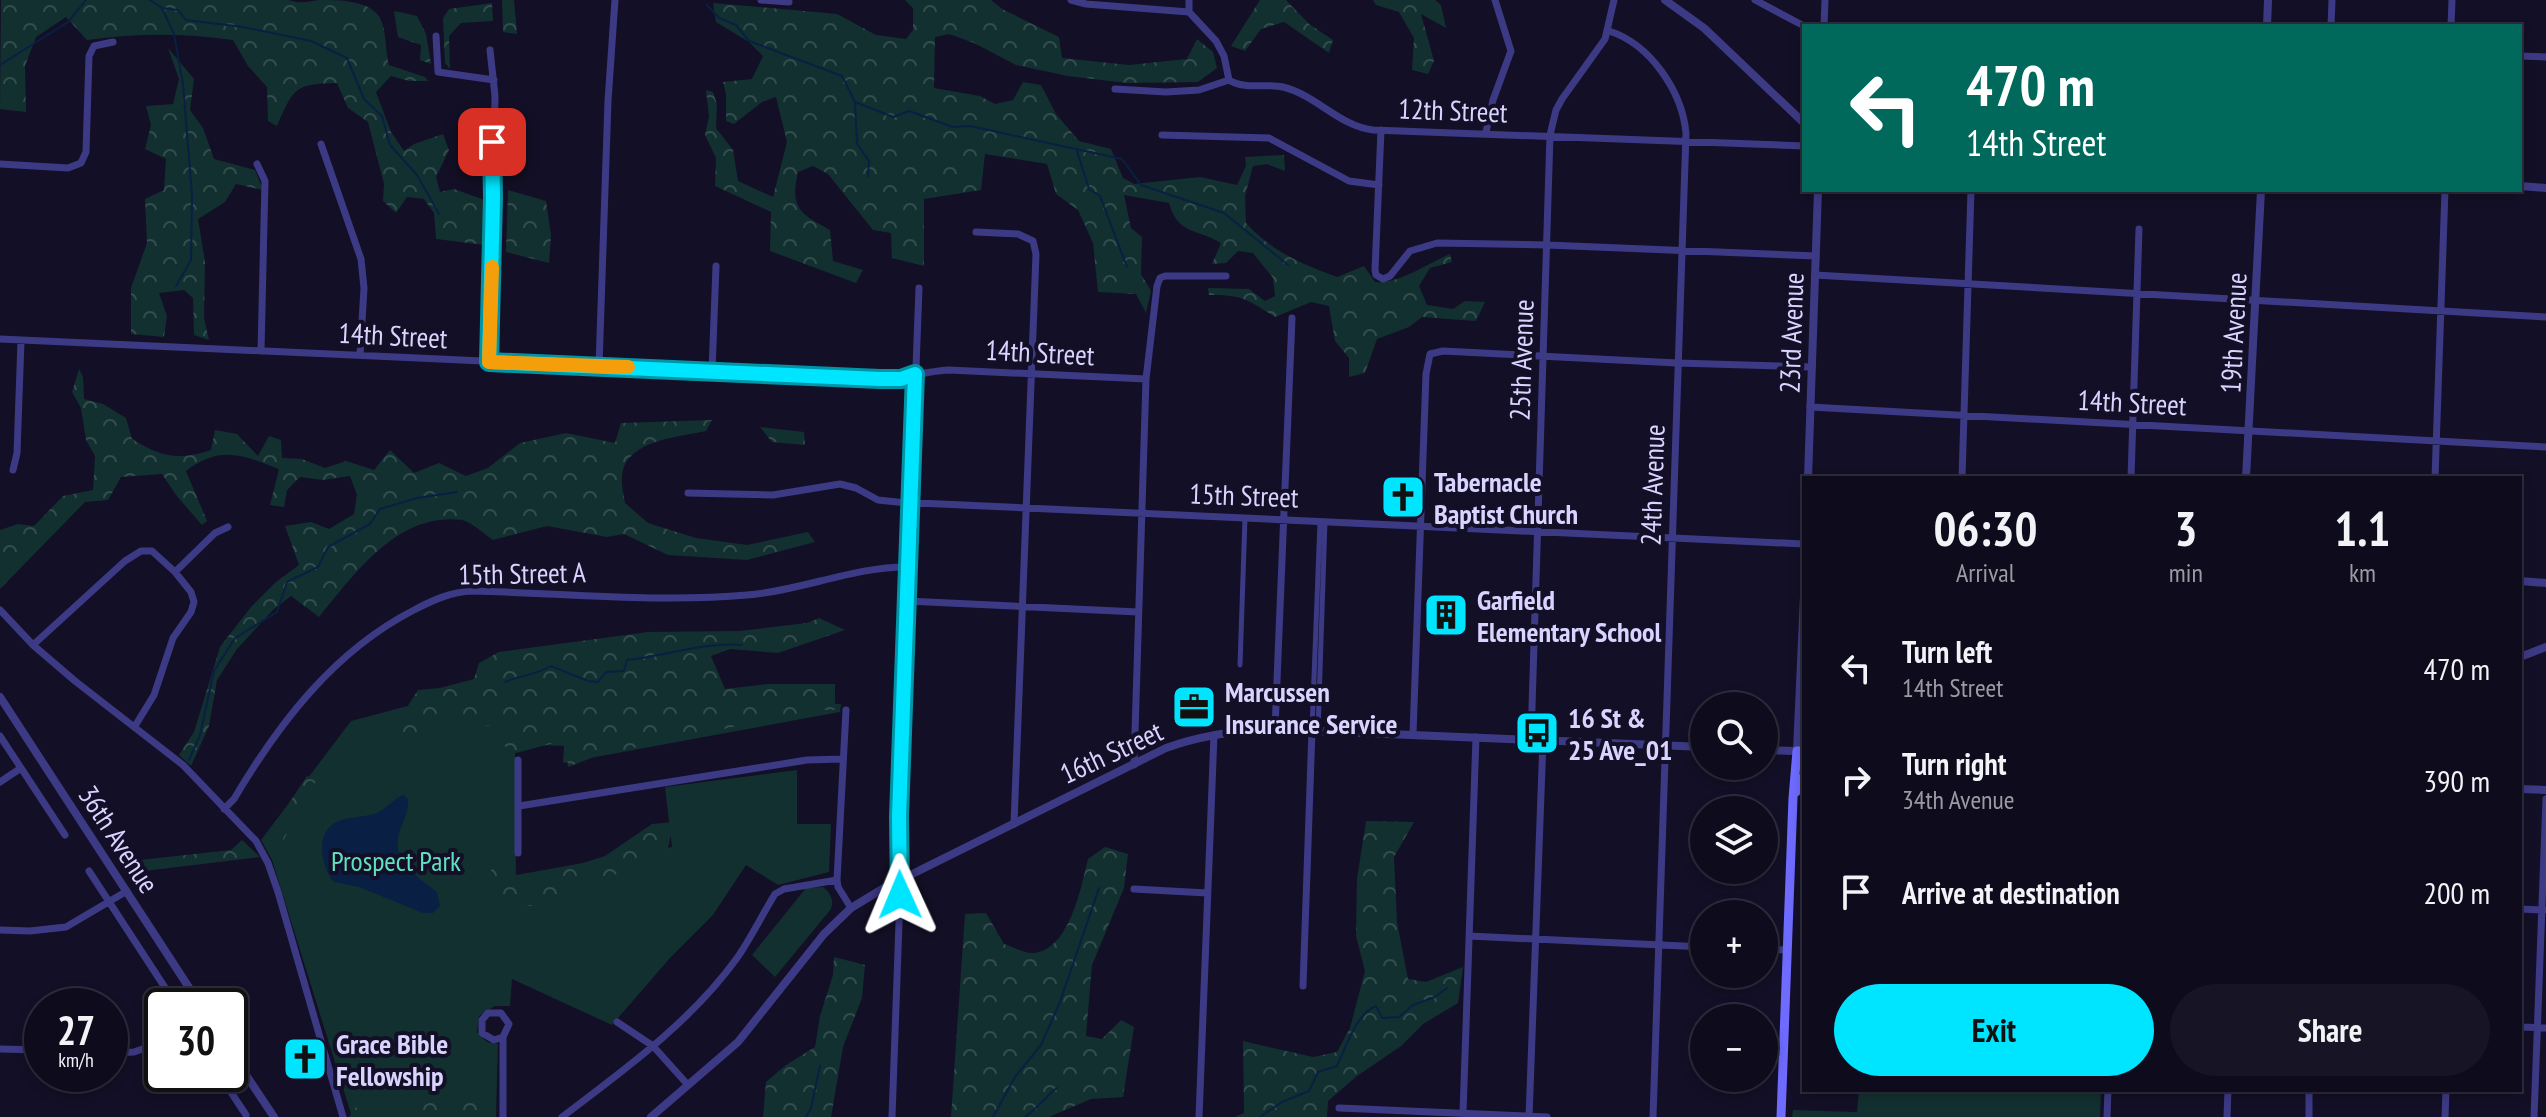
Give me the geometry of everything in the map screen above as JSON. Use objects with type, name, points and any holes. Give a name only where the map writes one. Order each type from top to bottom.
[{"type":"main road","points":[[1781,1117],[1793,798],[1800,751]]},
{"type":"main road","points":[[1793,798],[1802,780]]},
{"type":"street","points":[[599,366],[608,101],[615,0]]},
{"type":"street","points":[[761,0],[789,2]]},
{"type":"street","points":[[1071,0],[1086,4],[1189,12],[1216,41],[1224,56],[1229,80]]},
{"type":"street","points":[[1189,0],[1189,12]]},
{"type":"street","points":[[1486,132],[1496,90],[1511,55],[1495,0]]},
{"type":"street","name":"25th Avenue","points":[[1531,739],[1550,135],[1562,99],[1609,31],[1614,0]]},
{"type":"street","points":[[1665,0],[1704,28],[1802,121]]},
{"type":"street","points":[[1755,0],[1802,25]]},
{"type":"street","points":[[1824,24],[1825,0]]},
{"type":"street","points":[[2267,24],[2268,0]]},
{"type":"street","points":[[2331,24],[2332,0]]},
{"type":"street","points":[[2451,24],[2452,0]]},
{"type":"street","name":"24th Avenue","points":[[1609,31],[1640,48],[1659,69],[1678,103],[1686,143],[1653,1117]]},
{"type":"street","points":[[436,36],[438,72],[494,80]]},
{"type":"street","points":[[0,164],[68,168],[81,163],[86,152],[89,56],[94,46],[113,42]]},
{"type":"street","points":[[489,362],[494,80],[490,50]]},
{"type":"street","points":[[2522,56],[2546,57]]},
{"type":"street","name":"12th Street","points":[[1115,89],[1199,90],[1229,80],[1237,85],[1283,87],[1360,127],[1381,130],[1802,146]]},
{"type":"street","points":[[1381,130],[1375,270],[1379,278],[1386,278],[1410,251],[1426,245],[1547,245],[1816,256]]},
{"type":"street","points":[[1162,135],[1277,140],[1349,181],[1379,185]]},
{"type":"street","points":[[321,144],[361,259],[364,288],[360,355]]},
{"type":"street","points":[[257,164],[265,181],[261,351]]},
{"type":"street","points":[[2522,186],[2546,188]]},
{"type":"street","name":"23rd Avenue","points":[[1808,476],[1818,192]]},
{"type":"street","points":[[1962,476],[1971,192]]},
{"type":"street","name":"19th Avenue","points":[[2246,476],[2261,192]]},
{"type":"street","points":[[2435,476],[2445,192]]},
{"type":"street","points":[[2131,476],[2139,229]]},
{"type":"street","points":[[976,232],[1018,234],[1033,241],[1036,254],[1014,824]]},
{"type":"street","points":[[712,371],[716,266]]},
{"type":"street","points":[[1815,275],[2546,317]]},
{"type":"street","points":[[1134,765],[1146,379],[1157,286],[1160,278],[1226,276]]},
{"type":"street","points":[[892,1117],[900,880],[899,816],[919,288]]},
{"type":"street","points":[[1275,729],[1292,318]]},
{"type":"street","name":"14th Street","points":[[0,339],[889,379],[949,370],[1146,379]]},
{"type":"street","points":[[13,470],[17,453],[21,341]]},
{"type":"street","points":[[1413,734],[1426,374],[1430,354],[1443,351],[1812,367]]},
{"type":"street","name":"14th Street","points":[[1810,407],[2546,447]]},
{"type":"street","name":"15th Street","points":[[688,493],[773,495],[840,484],[883,501],[1802,544]]},
{"type":"street","points":[[1240,665],[1245,517]]},
{"type":"street","points":[[1303,986],[1322,520]]},
{"type":"street","points":[[175,572],[215,533],[228,527]]},
{"type":"street","points":[[33,645],[135,553],[147,550],[156,554],[191,592],[193,605],[173,638],[154,695],[135,726]]},
{"type":"street","name":"15th Street A","points":[[224,809],[234,799],[283,725],[330,671],[387,625],[446,595],[472,591],[667,597],[744,596],[830,581],[871,569],[909,567]]},
{"type":"street","points":[[2522,581],[2546,583]]},
{"type":"street","points":[[907,601],[1138,612]]},
{"type":"street","points":[[0,610],[33,645],[75,681],[183,765],[256,841],[268,863],[343,1117]]},
{"type":"street","points":[[2522,656],[2546,647]]},
{"type":"street","points":[[1778,750],[1800,751],[1802,682]]},
{"type":"street","name":"36th Avenue","points":[[0,697],[189,988]]},
{"type":"street","points":[[846,710],[837,880],[851,908]]},
{"type":"street","name":"16th Street","points":[[651,1117],[738,1042],[824,934],[851,908],[900,880],[1166,748],[1214,735],[1275,729],[1690,746]]},
{"type":"street","points":[[1199,1117],[1214,735]]},
{"type":"street","name":"36th Avenue","points":[[0,736],[65,835]]},
{"type":"street","points":[[1463,1113],[1476,737]]},
{"type":"street","points":[[1529,1117],[1543,740]]},
{"type":"street","points":[[519,806],[749,768],[824,758],[842,759]]},
{"type":"street","points":[[518,760],[518,853]]},
{"type":"street","points":[[0,782],[21,768]]},
{"type":"street","points":[[2522,789],[2546,790]]},
{"type":"street","points":[[2534,1117],[2542,1028],[2546,799]]},
{"type":"street","name":"36th Avenue","points":[[89,871],[165,988]]},
{"type":"street","points":[[562,1117],[653,1046],[692,1008],[736,959],[775,894],[784,889],[837,880]]},
{"type":"street","points":[[1134,889],[1207,893]]},
{"type":"street","points":[[0,930],[66,927],[127,891]]},
{"type":"street","points":[[2522,909],[2544,910]]},
{"type":"street","points":[[1469,936],[1690,946]]},
{"type":"street","points":[[1778,950],[1786,950]]},
{"type":"street","points":[[503,1037],[494,1040],[485,1036],[481,1024],[484,1016],[496,1012],[504,1015],[509,1029],[503,1037],[503,1117]]},
{"type":"street","points":[[617,1022],[653,1046],[688,1085]]},
{"type":"street","points":[[2522,1027],[2542,1028]]},
{"type":"street","points":[[0,1049],[24,1050]]},
{"type":"street","points":[[248,1078],[274,1117]]},
{"type":"street","points":[[231,1092],[246,1115]]},
{"type":"street","points":[[2107,1117],[2108,1092]]},
{"type":"street","points":[[2227,1117],[2228,1092]]},
{"type":"street","points":[[2309,1092],[2309,1117]]},
{"type":"street","points":[[2445,1117],[2446,1092]]},
{"type":"street","points":[[1339,1108],[1418,1114],[1547,1117]]},
{"type":"green space","points":[[1,0],[327,0],[364,5],[379,16],[382,23],[389,65],[425,77],[428,81],[409,81],[391,76],[376,92],[391,132],[404,151],[414,144],[443,134],[449,150],[436,177],[440,192],[454,189],[490,202],[485,245],[436,239],[434,213],[424,199],[407,197],[396,213],[383,201],[384,184],[368,122],[348,108],[337,83],[304,87],[292,96],[277,126],[268,121],[267,87],[248,66],[233,40],[160,35],[87,40],[66,17],[36,37],[25,66],[26,112],[0,109]]},
{"type":"green space","points":[[502,0],[514,0],[517,34],[503,32]]},
{"type":"green space","points":[[905,0],[991,0],[1002,9],[1059,37],[1062,58],[1129,65],[1187,59],[1197,39],[1213,52],[1217,68],[1198,82],[1127,83],[1068,76],[1016,65],[949,34],[935,37],[934,88],[980,96],[995,104],[1013,100],[1023,82],[1041,85],[1056,114],[1079,141],[1111,149],[1123,178],[1134,184],[1200,177],[1237,185],[1246,166],[1245,157],[1284,155],[1285,171],[1267,164],[1253,166],[1245,196],[1246,223],[1256,233],[1288,256],[1337,277],[1364,266],[1375,282],[1403,277],[1450,254],[1452,262],[1430,268],[1419,286],[1427,305],[1453,309],[1465,301],[1485,302],[1476,321],[1422,317],[1409,327],[1377,339],[1365,373],[1349,377],[1349,358],[1335,341],[1329,306],[1311,302],[1275,317],[1244,299],[1209,295],[1208,288],[1249,289],[1265,301],[1275,296],[1273,278],[1253,253],[1238,251],[1226,263],[1212,264],[1221,243],[1183,226],[1177,221],[1169,203],[1124,195],[1131,228],[1142,237],[1141,274],[1151,291],[1146,313],[1136,294],[1098,292],[1093,243],[1078,210],[1056,194],[1047,164],[985,154],[981,190],[924,199],[924,266],[892,258],[891,233],[873,230],[828,174],[813,166],[798,172],[796,202],[804,214],[830,230],[833,261],[863,270],[856,283],[770,251],[771,212],[715,186],[716,158],[705,135],[709,116],[706,90],[713,92],[717,104],[716,128],[733,150],[738,181],[773,197],[787,142],[776,97],[762,102],[734,124],[726,121],[723,82],[752,79],[763,56],[749,42],[716,22],[713,3],[837,14],[876,35],[906,39],[913,30],[913,8]]},
{"type":"green space","points":[[1260,0],[1286,0],[1309,24],[1333,40],[1329,53],[1284,22],[1261,29],[1245,51],[1231,46]]},
{"type":"green space","points":[[1373,0],[1435,0],[1441,5],[1446,28],[1421,14],[1434,61],[1428,74],[1412,70],[1414,38],[1399,12],[1376,5]]},
{"type":"green space","points":[[492,3],[493,21],[461,23],[449,36],[450,69],[445,63],[443,18],[449,9]]},
{"type":"green space","points":[[394,11],[417,16],[426,34],[431,64],[420,60],[421,45],[398,37]]},
{"type":"green space","points":[[168,48],[194,79],[190,110],[203,128],[214,159],[255,170],[263,190],[236,184],[225,202],[198,219],[205,262],[204,318],[209,340],[194,335],[193,298],[184,290],[159,293],[167,316],[164,337],[131,334],[131,288],[147,243],[145,199],[164,190],[166,159],[145,149],[151,125],[146,106],[173,104],[179,79]]},
{"type":"green space","points":[[508,190],[546,201],[551,235],[549,263],[506,252]]},
{"type":"green space","points":[[79,369],[83,377],[84,399],[103,404],[126,418],[132,439],[152,450],[179,456],[211,450],[215,430],[237,434],[258,456],[269,436],[281,440],[282,458],[302,459],[325,468],[346,461],[374,470],[390,450],[414,473],[439,463],[466,476],[488,468],[520,443],[566,433],[615,443],[621,423],[712,420],[706,431],[655,442],[632,455],[622,477],[625,503],[648,523],[696,538],[747,545],[808,532],[815,542],[747,560],[668,555],[624,534],[607,537],[547,526],[493,540],[462,520],[439,520],[417,526],[380,549],[319,617],[291,596],[274,609],[237,649],[217,680],[209,726],[191,766],[179,755],[194,732],[220,647],[251,607],[299,565],[285,526],[311,522],[329,529],[354,514],[357,495],[350,476],[323,480],[300,477],[287,490],[284,507],[270,505],[279,469],[243,457],[221,455],[186,471],[207,521],[202,525],[162,474],[121,477],[108,500],[85,502],[0,589],[0,530],[18,524],[34,526],[63,496],[93,490],[95,456],[86,440],[81,408],[72,392]]},
{"type":"green space","points":[[760,427],[804,432],[805,445],[772,442]]},
{"type":"green space","points":[[819,618],[845,630],[778,653],[730,649],[711,656],[725,689],[768,684],[835,684],[835,710],[814,710],[599,755],[568,767],[566,745],[554,743],[512,754],[502,743],[515,729],[501,721],[474,731],[448,721],[391,743],[384,736],[399,720],[418,690],[474,679],[479,663],[499,652],[648,632],[740,631],[807,623]]},
{"type":"green space","name":"Prospect Park","points":[[479,687],[841,704],[840,712],[563,763],[564,746],[515,744],[516,875],[672,847],[665,787],[797,770],[797,824],[831,824],[829,872],[778,885],[746,865],[713,915],[670,958],[612,1025],[512,979],[510,1006],[495,1006],[479,1016],[477,1032],[487,1042],[498,1044],[496,1117],[352,1117],[272,860],[261,840],[351,721]]},
{"type":"green space","points":[[307,776],[317,779],[276,854],[265,839]]},
{"type":"green space","points":[[1366,821],[1414,822],[1394,857],[1397,922],[1408,979],[1426,982],[1463,967],[1458,1003],[1423,1024],[1401,1046],[1357,1076],[1328,1101],[1327,1117],[1235,1117],[1244,1113],[1243,1041],[1313,1057],[1337,1052],[1350,1028],[1365,971],[1356,936],[1357,879]]},
{"type":"green space","points":[[674,822],[667,852],[584,888],[531,906],[500,903],[488,882],[494,859],[510,858],[515,879],[546,875],[605,856],[652,824]]},
{"type":"green space","points":[[242,840],[260,857],[136,872],[122,862],[231,850]]},
{"type":"green space","points":[[1105,847],[1128,854],[1124,888],[1092,965],[1086,1036],[1102,1039],[1121,1020],[1134,1027],[1123,1097],[1091,1099],[1049,1117],[951,1117],[965,914],[986,913],[1004,944],[1030,953],[1046,949],[1057,941],[1072,915],[1088,859]]},
{"type":"green space","points":[[823,887],[831,897],[831,909],[775,977],[752,955],[806,888]]},
{"type":"green space","points":[[834,957],[865,965],[862,998],[843,1047],[831,1117],[763,1117],[766,1082],[815,1047],[820,1016],[833,975]]},
{"type":"green space","points":[[476,1087],[492,1098],[490,1117],[349,1117],[356,1107],[401,1116],[448,1094]]},
{"type":"green space","points":[[1859,1092],[2101,1092],[2100,1117],[1792,1117],[1793,1110],[1857,1112]]},
{"type":"water","points":[[403,795],[408,803],[398,851],[407,867],[437,892],[440,906],[433,913],[423,913],[359,887],[334,882],[326,869],[322,844],[327,829],[343,820],[377,813]]},
{"type":"waterway","points":[[0,65],[68,22],[86,0]]},
{"type":"waterway","points":[[150,0],[162,8],[174,34],[183,84],[192,195],[191,260],[176,286]]},
{"type":"waterway","points":[[707,5],[719,18],[736,25],[749,41],[842,76],[855,102],[893,117],[909,111],[953,127],[970,126],[1122,159],[1141,185],[1224,213],[1288,265]]},
{"type":"waterway","points":[[162,8],[178,10],[186,20],[243,27],[311,41],[347,58],[364,99],[382,116],[390,145],[417,175],[439,214]]},
{"type":"waterway","points":[[855,102],[857,144],[869,161],[868,176]]},
{"type":"waterway","points":[[1077,151],[1089,189],[1100,196],[1127,267]]},
{"type":"waterway","points":[[189,760],[200,735],[214,671],[235,638],[277,612],[287,582],[318,567],[328,547],[370,524],[380,509],[417,498],[457,492]]},
{"type":"waterway","points":[[505,682],[551,666],[598,682],[606,672],[624,671],[627,660],[698,647],[742,645]]},
{"type":"waterway","points":[[993,1117],[1015,1077],[1041,1045],[1060,1002],[1099,888]]},
{"type":"waterway","points":[[1260,1117],[1282,1102],[1309,1091],[1318,1072],[1337,1066],[1352,1032],[1369,1010],[1376,1006],[1382,1018],[1399,1017],[1413,1005],[1435,997],[1447,988]]},
{"type":"waterway","points":[[806,1117],[811,1108],[820,1066]]},
{"type":"waterway","points":[[1025,1117],[1057,1088]]},
{"type":"slow traffic","points":[[492,267],[489,362],[628,367]]},
{"type":"place","name":"Tabernacle Baptist Church","points":[[1403,497]]},
{"type":"place","name":"Garfield Elementary School","points":[[1446,615]]},
{"type":"place","name":"Marcussen Insurance Service","points":[[1194,707]]},
{"type":"place","name":"16 St & 25 Ave_01","points":[[1537,733]]},
{"type":"place","name":"Grace Bible Fellowship","points":[[305,1059]]},
{"type":"route","points":[[492,142],[489,362],[880,379],[901,379],[915,374],[899,816],[900,895]]}]
